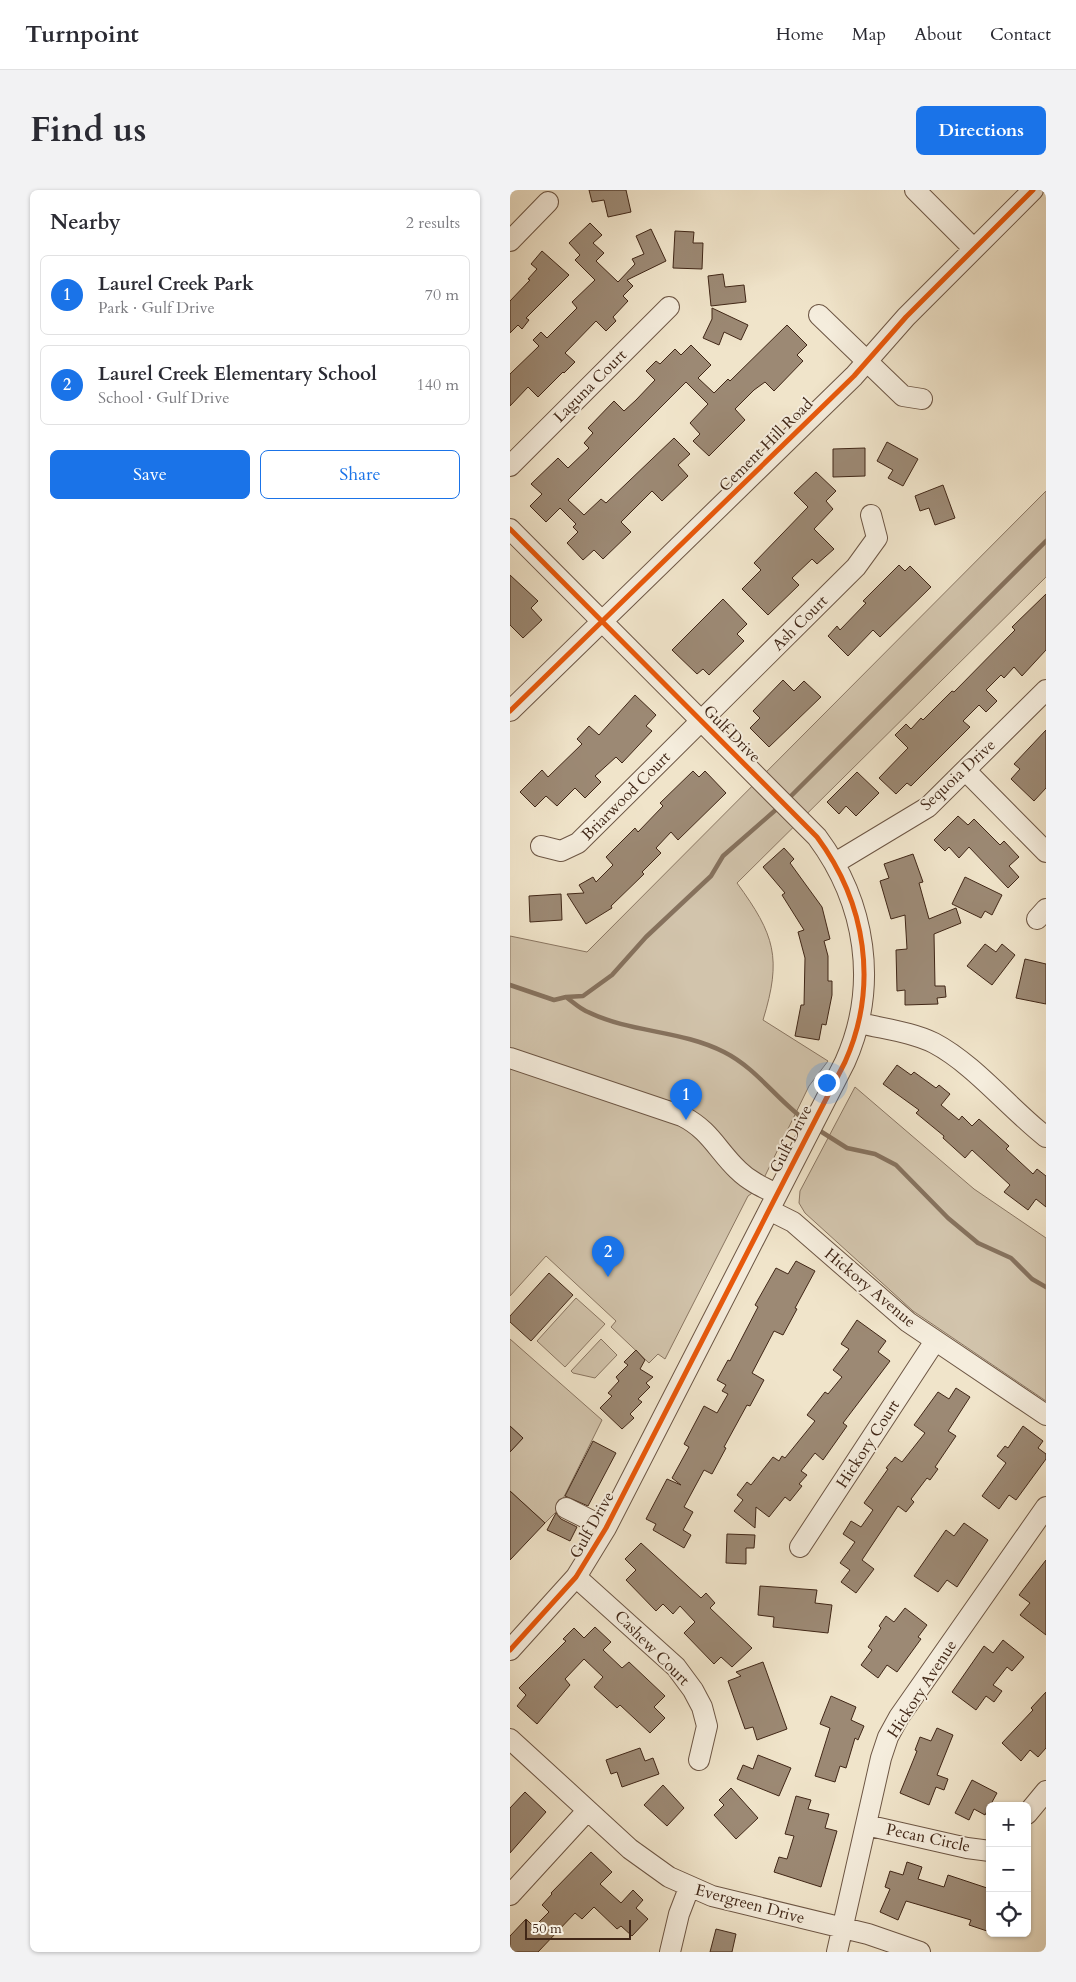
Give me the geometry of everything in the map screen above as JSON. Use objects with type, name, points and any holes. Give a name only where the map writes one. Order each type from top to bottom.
[{"type":"street","points":[[915,190],[974,249]]},
{"type":"street","name":"Cement Hill Road","points":[[510,712],[603,623],[866,362],[906,317],[1033,190]]},
{"type":"street","points":[[510,241],[548,202]]},
{"type":"street","name":"Laguna Court","points":[[510,466],[669,307]]},
{"type":"street","points":[[819,315],[903,396],[922,399]]},
{"type":"street","name":"Ash Court","points":[[702,721],[856,567],[877,538],[871,515]]},
{"type":"street","name":"Gulf Drive","points":[[510,529],[817,837],[835,863],[851,897],[862,941],[865,972],[860,1023],[845,1062],[606,1528],[576,1577],[510,1650]]},
{"type":"street","name":"Sequoia Drive","points":[[835,863],[928,807],[1046,690]]},
{"type":"street","name":"Briarwood Court","points":[[541,846],[561,851],[578,843],[702,721]]},
{"type":"street","points":[[966,771],[1046,852]]},
{"type":"street","points":[[860,1023],[912,1035],[934,1043],[952,1055],[1046,1137]]},
{"type":"street","name":"Hickory Avenue","points":[[510,1058],[682,1116],[698,1124],[736,1168],[793,1222],[908,1322],[1046,1415]]},
{"type":"street","name":"Hickory Court","points":[[800,1547],[935,1341]]},
{"type":"street","name":"Hickory Avenue","points":[[837,1952],[881,1758],[888,1737],[899,1717],[1046,1507]]},
{"type":"street","points":[[566,1508],[606,1528]]},
{"type":"street","name":"Cashew Court","points":[[576,1577],[676,1667],[693,1690],[702,1707],[707,1726],[698,1760]]},
{"type":"street","name":"Evergreen Drive","points":[[510,1739],[587,1811],[650,1865],[689,1888],[734,1903],[886,1939],[920,1952]]},
{"type":"street","points":[[1031,1809],[1046,1791]]},
{"type":"street","points":[[510,1895],[587,1811]]},
{"type":"street","name":"Pecan Circle","points":[[866,1825],[967,1848],[986,1850]]},
{"type":"street","points":[[670,1952],[679,1914],[689,1888]]},
{"type":"shaded area","points":[[1046,491],[1046,577],[737,883],[760,918],[771,948],[773,963],[772,980],[763,1020],[828,1061],[809,1086],[758,1189],[748,1196],[665,1359],[658,1354],[649,1363],[611,1327],[616,1321],[546,1256],[510,1296],[510,936],[587,952]]},
{"type":"shaded area","points":[[855,1087],[974,1189],[1046,1238],[1046,1401],[913,1311],[805,1213],[799,1203],[800,1191]]},
{"type":"shaded area","points":[[576,1298],[605,1324],[565,1367],[537,1341]]},
{"type":"shaded area","points":[[510,1339],[602,1420],[557,1511],[545,1523],[510,1491],[510,1452],[523,1438],[510,1426]]},
{"type":"shaded area","points":[[601,1339],[617,1355],[595,1378],[573,1373],[571,1371]]},
{"type":"building","points":[[589,190],[626,190],[631,212],[608,217],[604,200],[592,202]]},
{"type":"building","points":[[590,223],[602,235],[593,243],[604,253],[596,261],[618,282],[635,264],[632,259],[644,254],[636,236],[651,229],[666,261],[627,280],[633,286],[623,296],[628,301],[613,317],[616,321],[606,331],[596,321],[565,353],[575,362],[564,373],[538,397],[528,387],[510,406],[510,374],[539,346],[533,340],[541,332],[547,338],[577,308],[572,302],[595,280],[575,260],[580,255],[569,243]]},
{"type":"building","points":[[675,231],[694,232],[693,243],[703,243],[702,269],[673,268]]},
{"type":"building","points":[[542,251],[569,275],[526,318],[529,320],[522,329],[518,325],[510,333],[510,301],[530,280],[528,279],[537,269],[531,264]]},
{"type":"building","points":[[723,274],[725,287],[744,285],[746,302],[711,306],[708,276]]},
{"type":"building","points":[[712,308],[748,325],[741,340],[724,332],[719,345],[703,338],[712,319]]},
{"type":"building","points":[[787,325],[807,345],[797,355],[803,361],[774,391],[765,382],[735,409],[745,420],[709,456],[693,441],[700,434],[690,423],[708,404],[686,382],[568,500],[584,515],[601,499],[606,503],[674,438],[690,454],[678,465],[688,476],[662,501],[652,491],[621,522],[631,532],[603,559],[594,550],[583,560],[567,543],[578,532],[573,527],[576,524],[560,508],[546,522],[530,506],[542,494],[531,484],[558,458],[568,468],[589,448],[584,443],[593,433],[588,428],[614,401],[624,411],[636,400],[655,380],[646,371],[656,361],[660,364],[675,349],[681,355],[691,345],[711,365],[698,378],[714,393],[728,379],[730,381]]},
{"type":"building","points":[[887,442],[918,459],[903,486],[888,478],[893,470],[877,461]]},
{"type":"building","points":[[865,448],[865,476],[833,477],[833,449]]},
{"type":"building","points":[[816,472],[836,491],[826,501],[833,509],[814,529],[834,549],[817,564],[812,559],[792,578],[799,585],[768,615],[742,589],[761,570],[754,563],[808,507],[794,493]]},
{"type":"building","points":[[943,485],[955,518],[935,525],[929,508],[920,511],[915,496]]},
{"type":"building","points":[[899,565],[905,571],[910,566],[931,587],[880,637],[873,630],[848,656],[828,636],[837,626],[840,630],[866,603],[863,601]]},
{"type":"building","points":[[510,575],[538,601],[531,608],[542,620],[523,638],[510,625]]},
{"type":"building","points":[[1046,594],[1046,650],[1022,676],[1014,667],[1004,678],[1001,675],[986,690],[997,701],[986,712],[979,705],[963,721],[970,727],[911,786],[907,783],[896,794],[879,778],[908,748],[895,735],[906,724],[911,729],[921,718],[923,720],[952,691],[954,692],[1015,630],[1012,627]]},
{"type":"building","points":[[723,599],[747,624],[737,634],[744,641],[709,675],[703,669],[697,674],[672,650]]},
{"type":"building","points":[[783,680],[794,691],[804,681],[821,697],[769,747],[750,728],[760,718],[753,711]]},
{"type":"building","points":[[635,695],[656,715],[646,726],[652,731],[622,763],[616,757],[595,776],[601,782],[585,798],[575,788],[557,806],[546,796],[535,807],[520,792],[542,770],[548,777],[582,744],[577,739],[589,726],[599,735]]},
{"type":"building","points":[[1046,730],[1046,788],[1034,801],[1011,779],[1020,769],[1014,764]]},
{"type":"building","points":[[693,771],[699,777],[705,771],[726,793],[678,840],[671,832],[656,848],[661,853],[642,872],[644,874],[611,906],[612,908],[586,924],[567,894],[584,893],[579,885],[593,877],[596,882],[613,865],[606,857],[635,828],[638,832],[663,806],[660,803]]},
{"type":"building","points":[[857,772],[879,793],[856,816],[846,806],[839,814],[827,802]]},
{"type":"building","points":[[958,816],[968,825],[974,819],[1000,845],[1004,841],[1019,857],[1009,866],[1019,877],[1008,888],[969,847],[959,858],[949,847],[945,851],[934,840]]},
{"type":"building","points":[[784,848],[794,859],[790,863],[822,907],[830,939],[824,941],[828,956],[828,981],[832,981],[832,995],[826,1025],[822,1024],[819,1040],[795,1036],[801,1005],[804,1005],[805,958],[798,932],[804,930],[782,895],[785,893],[763,867]]},
{"type":"building","points":[[913,854],[923,882],[919,883],[929,919],[956,908],[961,923],[934,934],[935,986],[945,986],[946,997],[937,998],[938,1004],[905,1005],[905,990],[897,991],[896,950],[907,949],[905,915],[891,919],[880,881],[889,878],[884,864]]},
{"type":"building","points":[[965,877],[1002,895],[992,915],[985,911],[981,918],[952,904]]},
{"type":"building","points":[[561,894],[562,920],[530,922],[529,896]]},
{"type":"building","points":[[985,944],[996,952],[1002,944],[1015,955],[992,985],[967,966]]},
{"type":"building","points":[[1025,959],[1046,964],[1046,1004],[1016,998]]},
{"type":"building","points":[[897,1065],[911,1075],[914,1072],[936,1088],[939,1085],[950,1094],[941,1105],[959,1120],[962,1116],[972,1126],[979,1119],[1009,1146],[1006,1149],[1033,1174],[1037,1169],[1046,1176],[1046,1207],[1036,1199],[1028,1210],[1004,1192],[1010,1185],[972,1150],[965,1158],[943,1138],[944,1136],[916,1113],[919,1110],[883,1084]]},
{"type":"building","points":[[796,1261],[815,1271],[783,1335],[774,1331],[752,1373],[764,1380],[750,1406],[747,1405],[724,1447],[726,1448],[712,1474],[704,1470],[684,1507],[693,1512],[683,1530],[691,1535],[684,1548],[653,1530],[656,1524],[646,1519],[667,1479],[681,1485],[672,1478],[689,1447],[684,1444],[704,1406],[717,1413],[728,1394],[722,1391],[726,1385],[717,1380],[728,1360],[730,1361],[758,1307],[755,1305],[776,1268],[788,1274]]},
{"type":"building","points":[[549,1273],[573,1295],[531,1341],[510,1322],[510,1316]]},
{"type":"building","points":[[857,1320],[886,1341],[878,1352],[890,1361],[843,1423],[847,1426],[823,1460],[815,1453],[801,1471],[807,1475],[799,1484],[802,1486],[790,1501],[785,1497],[769,1517],[756,1507],[755,1528],[734,1511],[743,1500],[737,1495],[747,1482],[751,1485],[773,1457],[779,1461],[782,1456],[785,1458],[815,1421],[807,1415],[825,1392],[828,1394],[842,1377],[833,1370],[849,1349],[841,1344]]},
{"type":"building","points":[[636,1350],[645,1360],[640,1369],[653,1377],[646,1383],[650,1387],[638,1399],[642,1402],[630,1414],[634,1418],[622,1429],[600,1408],[612,1396],[608,1393],[619,1381],[616,1377],[628,1365],[624,1362]]},
{"type":"building","points":[[956,1388],[970,1397],[948,1431],[956,1436],[935,1467],[938,1469],[930,1480],[927,1478],[911,1499],[914,1502],[906,1512],[898,1506],[862,1560],[874,1569],[856,1593],[841,1582],[850,1570],[840,1563],[855,1542],[843,1534],[851,1521],[861,1527],[873,1510],[864,1503],[888,1469],[886,1468],[895,1457],[902,1462],[925,1433],[914,1425],[938,1392],[949,1399]]},
{"type":"building","points":[[510,1426],[523,1438],[510,1452]]},
{"type":"building","points":[[1023,1426],[1043,1441],[1038,1448],[1046,1454],[1046,1459],[1016,1500],[1009,1495],[999,1509],[982,1496],[1006,1463],[997,1456],[1005,1446],[1008,1448]]},
{"type":"building","points":[[593,1441],[616,1453],[588,1506],[565,1496]]},
{"type":"building","points":[[510,1491],[545,1523],[510,1560]]},
{"type":"building","points":[[556,1513],[561,1519],[577,1527],[570,1541],[547,1530]]},
{"type":"building","points":[[964,1523],[988,1540],[957,1587],[947,1580],[938,1592],[914,1576],[946,1530],[954,1536]]},
{"type":"building","points":[[727,1534],[755,1535],[754,1548],[746,1548],[746,1564],[726,1563]]},
{"type":"building","points":[[641,1543],[701,1598],[706,1593],[715,1603],[710,1608],[752,1648],[732,1667],[721,1657],[714,1664],[684,1633],[695,1622],[680,1606],[673,1614],[663,1604],[656,1611],[626,1580],[636,1570],[625,1559]]},
{"type":"building","points":[[1046,1560],[1046,1635],[1020,1615],[1030,1603],[1019,1595]]},
{"type":"building","points":[[760,1586],[817,1590],[815,1603],[832,1605],[828,1633],[773,1627],[774,1617],[758,1615]]},
{"type":"building","points":[[905,1608],[927,1625],[918,1637],[921,1639],[897,1672],[887,1665],[878,1678],[861,1665],[872,1650],[868,1647],[881,1628],[879,1626],[886,1616],[894,1622]]},
{"type":"building","points":[[595,1627],[611,1642],[603,1650],[622,1668],[629,1662],[665,1696],[654,1707],[665,1718],[650,1733],[620,1705],[617,1708],[594,1687],[603,1677],[584,1659],[565,1679],[570,1685],[537,1724],[517,1706],[526,1695],[519,1688],[566,1641],[563,1639],[574,1628],[584,1638]]},
{"type":"building","points":[[1003,1640],[1024,1657],[1012,1671],[1007,1667],[993,1685],[1002,1691],[994,1702],[986,1696],[976,1710],[952,1692],[984,1646],[993,1653]]},
{"type":"building","points":[[763,1662],[787,1729],[757,1740],[753,1727],[745,1729],[728,1681],[741,1676],[736,1672]]},
{"type":"building","points":[[1046,1692],[1046,1748],[1038,1757],[1030,1750],[1021,1761],[1002,1743],[1033,1710],[1031,1708]]},
{"type":"building","points":[[831,1696],[856,1707],[851,1720],[864,1726],[858,1740],[855,1738],[846,1768],[840,1766],[835,1782],[815,1776],[830,1728],[820,1724]]},
{"type":"building","points":[[937,1728],[953,1735],[937,1775],[948,1779],[944,1790],[936,1787],[929,1805],[900,1793],[917,1751],[915,1750],[920,1737],[931,1741]]},
{"type":"building","points":[[640,1748],[645,1761],[653,1758],[659,1774],[622,1787],[617,1772],[611,1774],[606,1760]]},
{"type":"building","points":[[758,1755],[791,1768],[779,1796],[737,1779],[743,1765],[753,1769]]},
{"type":"building","points":[[972,1780],[997,1793],[992,1802],[986,1802],[985,1815],[974,1809],[969,1820],[955,1813]]},
{"type":"building","points":[[663,1785],[684,1808],[667,1826],[644,1805]]},
{"type":"building","points":[[731,1788],[758,1818],[736,1839],[714,1815],[724,1805],[719,1800]]},
{"type":"building","points":[[525,1792],[546,1812],[510,1853],[510,1808]]},
{"type":"building","points":[[796,1796],[811,1800],[808,1809],[829,1814],[825,1828],[837,1831],[821,1887],[774,1872],[779,1857],[787,1859],[794,1836],[785,1834]]},
{"type":"building","points":[[591,1852],[612,1872],[600,1884],[621,1903],[633,1890],[643,1900],[636,1908],[648,1919],[632,1936],[621,1926],[617,1929],[594,1907],[582,1919],[575,1913],[538,1952],[510,1952],[510,1936],[526,1919],[534,1927],[549,1912],[542,1905],[551,1893]]},
{"type":"building","points":[[907,1862],[922,1867],[918,1879],[944,1887],[948,1875],[986,1888],[986,1931],[969,1925],[971,1920],[906,1901],[898,1920],[880,1912],[890,1889],[885,1887],[890,1871],[903,1875]]},
{"type":"building","points":[[716,1929],[736,1934],[732,1952],[710,1952]]},
{"type":"waterway","points":[[787,800],[1046,541]]},
{"type":"waterway","points":[[566,997],[583,996],[612,975],[646,937],[711,876],[723,856],[779,807]]},
{"type":"waterway","points":[[510,985],[554,1000],[566,997],[582,1009],[604,1019],[691,1039],[724,1052],[758,1076],[787,1105],[809,1123]]},
{"type":"waterway","points":[[817,1129],[847,1148],[875,1154],[896,1165],[948,1218],[978,1243],[1011,1258],[1032,1279],[1046,1287]]},
{"type":"cycle path","points":[[510,711],[854,376],[906,317],[1033,190]]},
{"type":"cycle path","points":[[510,529],[817,837],[834,862],[847,889],[856,917],[862,946],[864,975],[862,1004],[856,1033],[845,1062],[606,1528],[576,1577],[510,1650]]},
{"type":"place","name":"Laurel Creek Park","points":[[686,1120]]},
{"type":"place","name":"Laurel Creek Elementary School","points":[[608,1277]]}]
